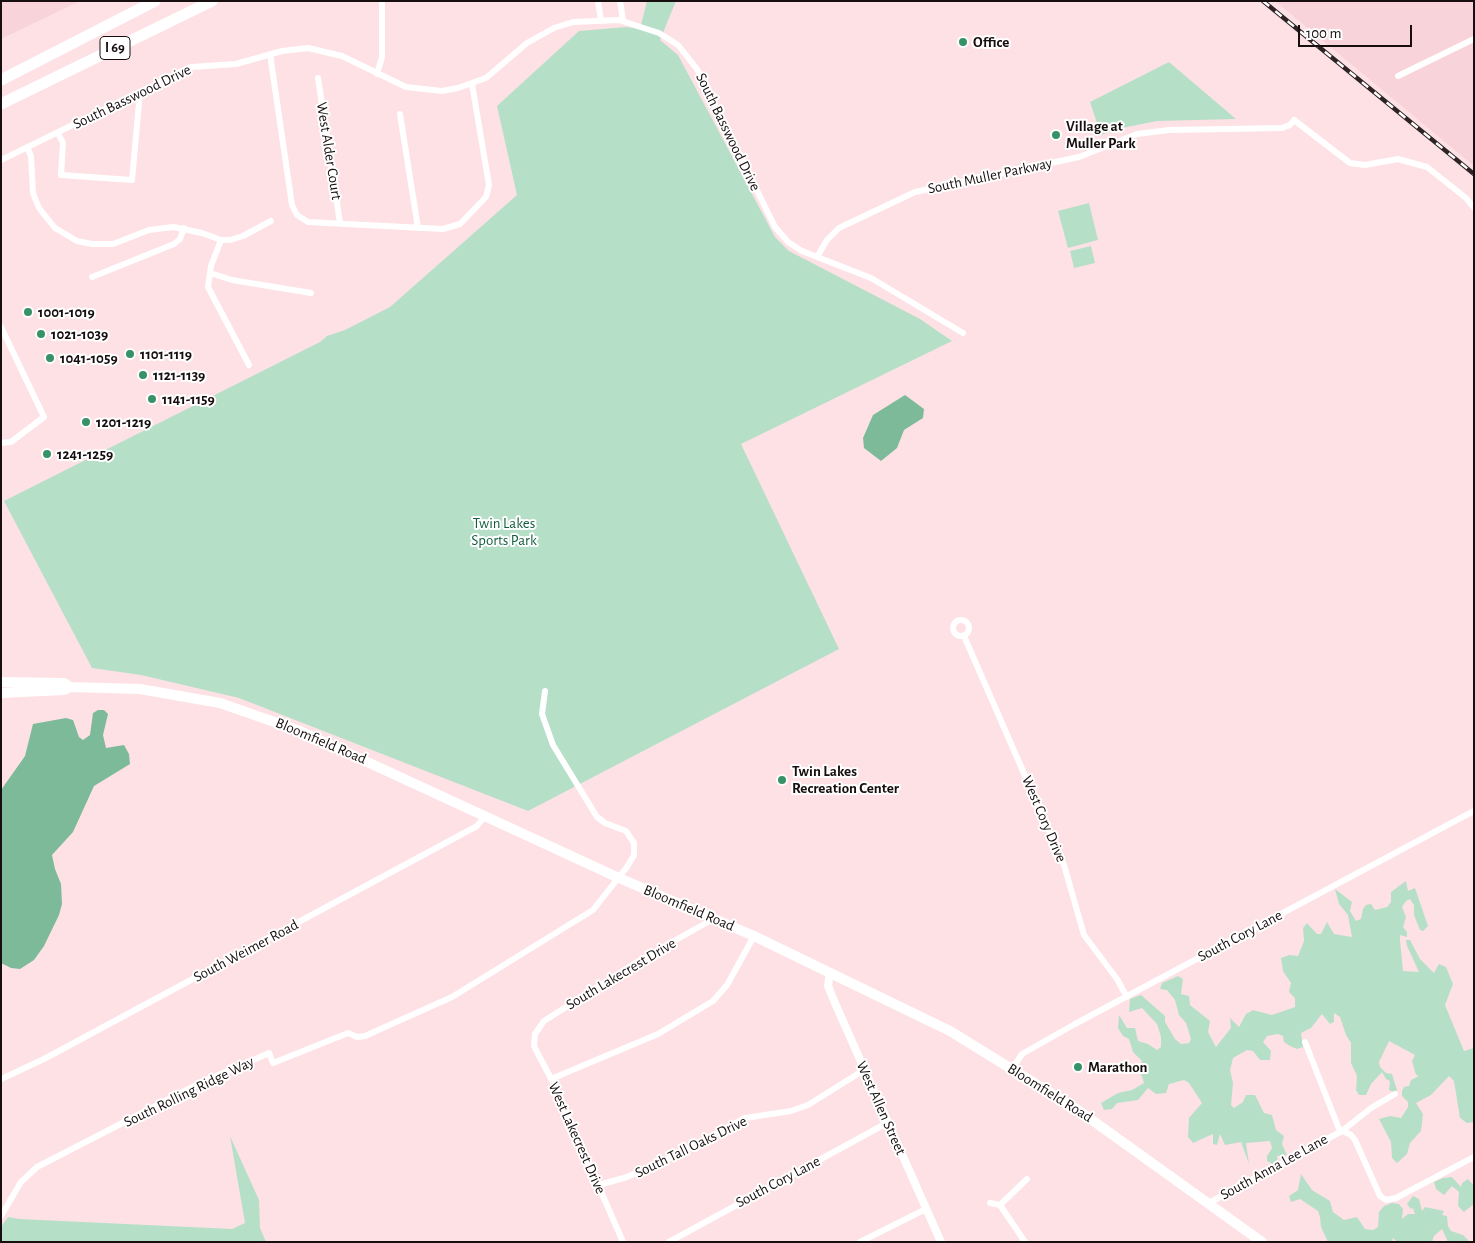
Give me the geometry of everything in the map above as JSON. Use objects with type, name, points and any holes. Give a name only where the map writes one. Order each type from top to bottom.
[{"type":"highway","name":"I 69","points":[[1,80],[155,1]]},
{"type":"highway","name":"I 69","points":[[1,106],[19,95],[212,1]]},
{"type":"main road","name":"Bloomfield Road","points":[[1,682],[64,683],[70,686],[140,689],[196,698],[233,707],[300,731],[619,878],[754,936],[942,1027],[1123,1140],[1207,1204],[1262,1242]]},
{"type":"main road","name":"Bloomfield Road","points":[[1,694],[64,690],[70,686]]},
{"type":"street","points":[[377,74],[382,57],[382,1]]},
{"type":"street","points":[[598,1],[601,21]]},
{"type":"street","points":[[620,1],[623,21]]},
{"type":"street","name":"South Basswood Drive","points":[[1,160],[191,67],[236,64],[298,48],[323,50],[342,56],[406,87],[425,91],[442,91],[472,84],[486,78],[526,43],[554,28],[573,22],[623,21],[659,33],[678,45],[704,81],[775,227],[795,246],[817,257],[871,278],[963,333]]},
{"type":"street","points":[[1398,76],[1474,39]]},
{"type":"street","points":[[270,54],[294,211],[300,218],[308,222],[447,229],[460,224],[486,197],[489,189],[472,84]]},
{"type":"street","name":"West Alder Court","points":[[318,78],[340,223]]},
{"type":"street","points":[[58,133],[63,143],[61,175],[132,180],[140,92]]},
{"type":"street","points":[[400,114],[418,228]]},
{"type":"street","name":"South Muller Parkway","points":[[817,257],[827,240],[843,225],[915,192],[1080,157],[1137,134],[1169,130],[1282,128],[1290,125],[1294,120],[1350,163],[1365,165],[1398,159],[1427,167],[1466,198],[1474,208]]},
{"type":"street","points":[[27,147],[31,156],[31,184],[35,201],[48,222],[69,237],[84,243],[107,244],[121,242],[158,228],[184,228],[221,240],[237,239],[270,221]]},
{"type":"street","points":[[92,278],[174,244],[180,239],[184,228]]},
{"type":"street","points":[[221,240],[210,273],[209,291],[249,365]]},
{"type":"street","points":[[210,273],[232,280],[311,293]]},
{"type":"street","points":[[1,327],[44,417],[11,442],[1,444]]},
{"type":"street","name":"West Cory Drive","points":[[964,636],[1064,866],[1084,935],[1091,947],[1117,979],[1127,997]]},
{"type":"street","points":[[545,690],[542,714],[553,746],[597,817],[609,825],[626,831],[634,841],[634,854],[619,878]]},
{"type":"street","name":"South Cory Lane","points":[[1012,1069],[1022,1054],[1474,811]]},
{"type":"street","name":"South Weimer Road","points":[[1,1079],[52,1055],[477,826],[485,816]]},
{"type":"street","name":"South Rolling Ridge Way","points":[[1,1216],[21,1182],[37,1167],[204,1081],[244,1064],[270,1054],[273,1063],[348,1033],[357,1037],[365,1036],[457,995],[581,919],[593,910],[619,878]]},
{"type":"street","name":"South Lakecrest Drive","points":[[535,1034],[544,1021],[637,962],[713,919]]},
{"type":"street","points":[[551,1079],[658,1034],[714,1001],[727,985],[754,936]]},
{"type":"street","name":"West Allen Street","points":[[830,972],[828,986],[941,1242]]},
{"type":"street","name":"West Lakecrest Drive","points":[[535,1034],[536,1050],[551,1079],[623,1242]]},
{"type":"street","points":[[1305,1042],[1339,1130],[1351,1134],[1355,1140],[1380,1196],[1386,1200],[1396,1198],[1474,1157]]},
{"type":"street","name":"South Tall Oaks Drive","points":[[598,1185],[627,1177],[677,1155],[713,1138],[745,1118],[791,1111],[808,1105],[864,1070]]},
{"type":"street","name":"South Anna Lee Lane","points":[[1207,1204],[1342,1131],[1371,1108],[1395,1094]]},
{"type":"street","name":"South Cory Lane","points":[[669,1242],[888,1123]]},
{"type":"street","points":[[1000,1204],[1027,1179]]},
{"type":"street","points":[[990,1202],[1000,1204],[1024,1242]]},
{"type":"street","points":[[860,1242],[926,1210]]},
{"type":"shaded area","points":[[1,1],[80,1],[1,39]]},
{"type":"shaded area","points":[[1275,1],[1474,1],[1474,166]]},
{"type":"shaded area","points":[[905,395],[924,409],[923,418],[904,430],[897,448],[881,461],[864,448],[863,438],[873,415]]},
{"type":"shaded area","points":[[98,710],[104,710],[108,714],[103,735],[106,748],[124,745],[129,754],[130,764],[94,786],[73,832],[52,855],[61,884],[62,904],[59,915],[44,946],[34,960],[20,969],[11,968],[1,963],[1,790],[25,756],[33,724],[66,718],[73,720],[79,737],[83,740],[90,735],[93,713]]},
{"type":"green space","name":"Twin Lakes Sports Park","points":[[647,1],[676,1],[660,40],[678,55],[775,237],[789,251],[920,319],[952,341],[741,444],[839,649],[528,811],[239,698],[141,675],[92,668],[4,501],[320,342],[327,336],[345,330],[390,307],[517,195],[497,106],[579,31],[626,27],[640,29]]},
{"type":"green space","points":[[1169,62],[1236,119],[1157,121],[1122,128],[1101,135],[1090,102]]},
{"type":"green space","points":[[1089,203],[1098,240],[1068,248],[1058,211]]},
{"type":"green space","points":[[1091,246],[1095,263],[1074,268],[1070,251]]},
{"type":"green space","points":[[1406,881],[1408,891],[1415,888],[1428,926],[1423,931],[1420,930],[1414,915],[1414,905],[1410,899],[1406,901],[1402,907],[1406,917],[1403,927],[1407,932],[1407,937],[1400,935],[1403,971],[1419,972],[1406,940],[1410,940],[1420,959],[1434,973],[1439,964],[1446,967],[1453,984],[1445,1005],[1464,1051],[1474,1048],[1474,1122],[1467,1123],[1460,1118],[1454,1081],[1449,1076],[1431,1095],[1416,1103],[1423,1114],[1421,1131],[1410,1143],[1407,1154],[1397,1163],[1392,1158],[1391,1142],[1379,1119],[1390,1116],[1401,1118],[1408,1107],[1408,1102],[1402,1096],[1402,1091],[1404,1087],[1409,1086],[1411,1080],[1419,1076],[1416,1075],[1412,1061],[1415,1055],[1389,1041],[1379,1062],[1380,1067],[1386,1073],[1392,1074],[1397,1090],[1394,1092],[1389,1090],[1390,1081],[1386,1079],[1382,1072],[1371,1084],[1366,1095],[1359,1095],[1356,1090],[1357,1076],[1351,1063],[1351,1043],[1340,1017],[1334,1013],[1334,1022],[1330,1024],[1322,1014],[1311,1028],[1301,1033],[1303,1047],[1297,1049],[1290,1046],[1284,1042],[1283,1036],[1278,1034],[1267,1036],[1263,1042],[1271,1051],[1270,1060],[1260,1060],[1253,1051],[1247,1050],[1233,1058],[1230,1070],[1233,1083],[1231,1105],[1234,1108],[1243,1102],[1246,1095],[1255,1095],[1264,1113],[1272,1115],[1276,1130],[1284,1136],[1282,1144],[1287,1155],[1277,1156],[1278,1162],[1273,1164],[1267,1161],[1267,1156],[1272,1148],[1270,1141],[1246,1143],[1249,1164],[1241,1142],[1225,1145],[1220,1134],[1217,1145],[1213,1144],[1213,1134],[1193,1143],[1188,1137],[1189,1118],[1202,1103],[1189,1083],[1184,1080],[1169,1084],[1166,1093],[1156,1094],[1148,1088],[1138,1100],[1117,1103],[1112,1109],[1104,1110],[1101,1103],[1118,1093],[1132,1090],[1144,1083],[1139,1068],[1142,1061],[1133,1052],[1129,1039],[1123,1036],[1118,1028],[1119,1015],[1127,1028],[1135,1028],[1138,1041],[1148,1044],[1157,1050],[1161,1047],[1161,1037],[1157,1024],[1142,1008],[1129,1012],[1130,999],[1141,995],[1165,1016],[1165,1022],[1175,1039],[1181,1044],[1189,1043],[1191,1039],[1186,1023],[1179,1015],[1175,1000],[1167,990],[1160,989],[1162,983],[1178,976],[1183,979],[1181,994],[1189,996],[1190,1005],[1210,1021],[1208,1032],[1216,1047],[1231,1028],[1230,1018],[1239,1027],[1246,1014],[1253,1010],[1272,1015],[1295,1007],[1295,998],[1289,992],[1291,983],[1283,971],[1281,958],[1289,955],[1298,956],[1304,941],[1303,928],[1307,923],[1317,934],[1321,934],[1327,922],[1334,934],[1352,937],[1348,915],[1339,904],[1335,889],[1352,902],[1350,911],[1356,921],[1361,919],[1366,905],[1371,904],[1375,910],[1387,907],[1391,902],[1391,892]]},
{"type":"green space","points":[[230,1136],[259,1200],[260,1228],[266,1242],[1,1242],[1,1227],[8,1217],[232,1229],[245,1223]]},
{"type":"green space","points":[[1301,1174],[1312,1190],[1330,1201],[1333,1212],[1344,1220],[1357,1217],[1365,1229],[1373,1230],[1378,1227],[1379,1212],[1384,1206],[1392,1203],[1399,1204],[1403,1209],[1402,1219],[1408,1214],[1415,1214],[1413,1208],[1411,1209],[1407,1204],[1413,1196],[1419,1199],[1422,1211],[1425,1207],[1444,1211],[1442,1215],[1447,1216],[1448,1226],[1451,1231],[1463,1235],[1470,1242],[1448,1242],[1442,1229],[1434,1236],[1432,1242],[1397,1242],[1393,1238],[1392,1242],[1328,1242],[1321,1227],[1318,1211],[1300,1199],[1291,1202],[1289,1196],[1298,1190]]},
{"type":"green space","points":[[1452,1177],[1461,1187],[1462,1183],[1468,1179],[1474,1186],[1474,1204],[1464,1212],[1458,1206],[1459,1192],[1452,1186],[1444,1195],[1436,1189],[1434,1182]]},
{"type":"railway","points":[[1263,1],[1474,174]]},
{"type":"place","name":"Office","points":[[963,42]]},
{"type":"place","name":"Village at Muller Park","points":[[1056,135]]},
{"type":"place","name":"1001-1019","points":[[28,312]]},
{"type":"place","name":"1021-1039","points":[[41,334]]},
{"type":"place","name":"1101-1119","points":[[130,354]]},
{"type":"place","name":"1041-1059","points":[[50,358]]},
{"type":"place","name":"1121-1139","points":[[143,375]]},
{"type":"place","name":"1141-1159","points":[[152,399]]},
{"type":"place","name":"1201-1219","points":[[86,422]]},
{"type":"place","name":"1241-1259","points":[[47,454]]},
{"type":"place","name":"Twin Lakes Recreation Center","points":[[782,780]]},
{"type":"place","name":"Marathon","points":[[1078,1067]]}]
